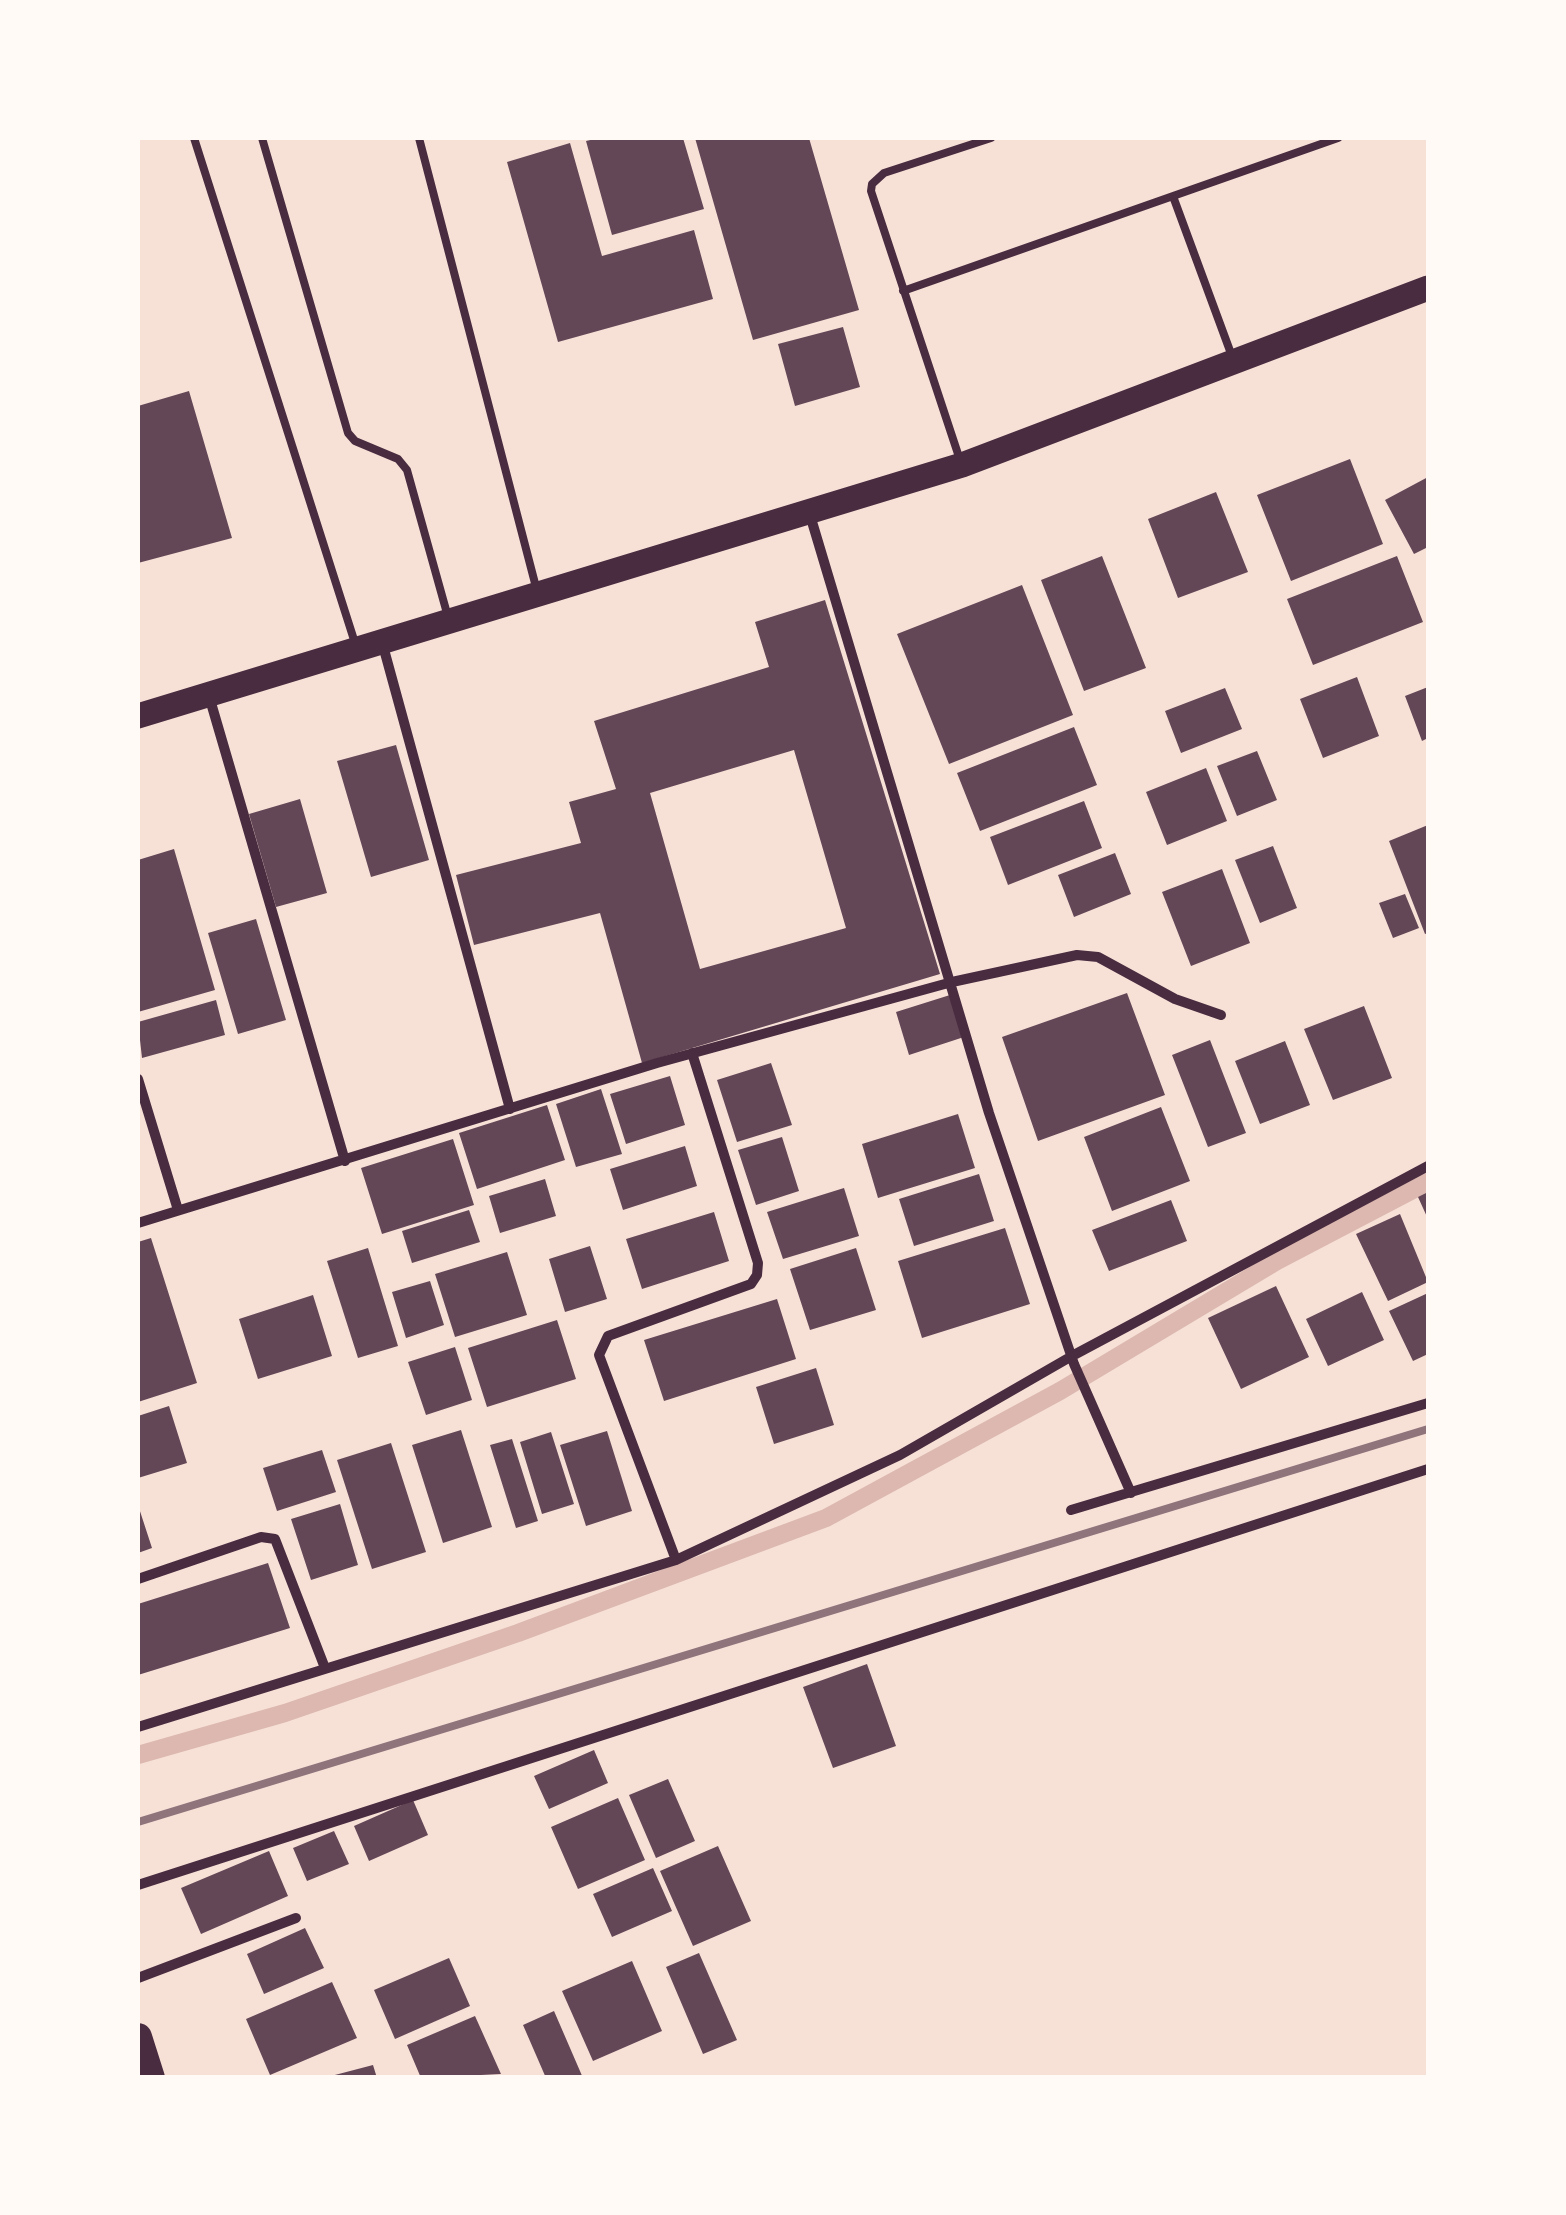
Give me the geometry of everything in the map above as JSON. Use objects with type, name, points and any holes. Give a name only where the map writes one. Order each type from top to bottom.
[{"type":"highway","points":[[138,2037],[150,2078]]},
{"type":"main road","points":[[138,716],[962,465],[1428,288]]},
{"type":"street","points":[[810,514],[989,1113],[1073,1360],[1131,1493]]},
{"type":"street","points":[[382,641],[510,1109]]},
{"type":"street","points":[[209,695],[345,1161]]},
{"type":"street","points":[[138,1222],[692,1053],[952,982],[1077,955],[1098,956],[1175,998],[1221,1015]]},
{"type":"street","points":[[676,1560],[599,1355],[608,1336],[751,1284],[757,1276],[758,1263],[692,1053]]},
{"type":"street","points":[[138,1080],[178,1210]]},
{"type":"street","points":[[138,1727],[676,1560],[900,1455],[1428,1166]]},
{"type":"street","points":[[1071,1510],[1428,1403]]},
{"type":"street","points":[[138,1884],[1428,1469]]},
{"type":"street","points":[[138,1579],[261,1536],[275,1539],[326,1668]]},
{"type":"street","points":[[138,1978],[296,1918]]},
{"type":"lane","points":[[194,138],[356,648]]},
{"type":"lane","points":[[262,138],[348,434],[398,459],[407,470],[449,621]]},
{"type":"lane","points":[[420,138],[538,596]]},
{"type":"lane","points":[[962,465],[903,291],[872,184],[884,173],[991,138]]},
{"type":"lane","points":[[903,291],[1174,199],[1338,138]]},
{"type":"lane","points":[[1174,199],[1234,362]]},
{"type":"building","points":[[683,138],[704,209],[612,235],[586,141]]},
{"type":"building","points":[[695,138],[809,138],[859,310],[753,340]]},
{"type":"building","points":[[570,143],[602,256],[694,230],[713,299],[558,342],[507,162]]},
{"type":"building","points":[[843,327],[860,387],[795,406],[778,344]]},
{"type":"building","points":[[189,391],[232,538],[138,563],[138,406]]},
{"type":"building","points":[[1350,459],[1383,544],[1291,581],[1257,495]]},
{"type":"building","points":[[1428,477],[1428,547],[1414,554],[1385,500]]},
{"type":"building","points":[[1216,492],[1248,572],[1178,598],[1148,519]]},
{"type":"building","points":[[1102,556],[1146,668],[1084,691],[1041,580]]},
{"type":"building","points":[[1397,556],[1423,622],[1313,665],[1287,599]]},
{"type":"building","points":[[1022,585],[1073,715],[949,764],[897,634]]},
{"type":"building","points":[[825,600],[940,974],[642,1063],[600,913],[474,945],[456,875],[581,843],[569,802],[616,789],[594,721],[769,667],[755,622]],"holes":[[[794,750],[846,928],[700,969],[650,793]]]},
{"type":"building","points":[[1357,677],[1379,736],[1323,758],[1300,699]]},
{"type":"building","points":[[1428,687],[1428,738],[1422,741],[1405,696]]},
{"type":"building","points":[[1225,688],[1242,729],[1181,753],[1165,711]]},
{"type":"building","points":[[1074,727],[1097,785],[980,831],[957,773]]},
{"type":"building","points":[[396,745],[429,860],[371,877],[337,761]]},
{"type":"building","points":[[1257,751],[1277,800],[1237,816],[1217,766]]},
{"type":"building","points":[[1206,768],[1227,821],[1167,845],[1146,792]]},
{"type":"building","points":[[300,799],[327,893],[276,907],[249,814]]},
{"type":"building","points":[[1084,801],[1102,848],[1008,885],[990,837]]},
{"type":"building","points":[[1428,825],[1428,933],[1425,934],[1389,841]]},
{"type":"building","points":[[1273,846],[1297,908],[1260,923],[1235,860]]},
{"type":"building","points":[[174,849],[215,990],[138,1012],[138,860]]},
{"type":"building","points":[[1115,853],[1131,894],[1074,917],[1058,875]]},
{"type":"building","points":[[1222,869],[1250,943],[1191,966],[1162,892]]},
{"type":"building","points":[[1405,894],[1419,928],[1393,938],[1379,903]]},
{"type":"building","points":[[256,919],[286,1020],[238,1034],[208,933]]},
{"type":"building","points":[[1127,993],[1165,1095],[1038,1141],[1002,1037]]},
{"type":"building","points":[[950,995],[964,1037],[909,1055],[896,1012]]},
{"type":"building","points":[[216,1000],[225,1035],[142,1058],[138,1022]]},
{"type":"building","points":[[1364,1006],[1392,1078],[1333,1100],[1304,1029]]},
{"type":"building","points":[[1210,1040],[1246,1133],[1208,1147],[1172,1055]]},
{"type":"building","points":[[1285,1041],[1310,1105],[1260,1124],[1235,1061]]},
{"type":"building","points":[[771,1063],[792,1125],[737,1142],[717,1080]]},
{"type":"building","points":[[670,1076],[685,1125],[626,1144],[610,1094]]},
{"type":"building","points":[[601,1089],[622,1154],[576,1167],[556,1104]]},
{"type":"building","points":[[547,1105],[565,1160],[477,1189],[459,1133]]},
{"type":"building","points":[[1161,1107],[1190,1181],[1112,1211],[1084,1137]]},
{"type":"building","points":[[958,1114],[975,1168],[878,1198],[862,1144]]},
{"type":"building","points":[[782,1137],[799,1191],[756,1205],[738,1150]]},
{"type":"building","points":[[453,1139],[474,1205],[382,1234],[361,1168]]},
{"type":"building","points":[[685,1146],[697,1186],[623,1210],[610,1169]]},
{"type":"building","points":[[979,1174],[994,1221],[914,1246],[899,1199]]},
{"type":"building","points":[[545,1179],[556,1216],[500,1233],[489,1196]]},
{"type":"building","points":[[844,1188],[859,1236],[783,1259],[767,1212]]},
{"type":"building","points":[[1428,1192],[1428,1219],[1418,1197]]},
{"type":"building","points":[[1171,1200],[1187,1241],[1109,1271],[1092,1230]]},
{"type":"building","points":[[469,1210],[480,1242],[412,1263],[402,1231]]},
{"type":"building","points":[[714,1212],[729,1261],[642,1289],[626,1239]]},
{"type":"building","points":[[1400,1214],[1428,1282],[1388,1301],[1356,1234]]},
{"type":"building","points":[[1005,1228],[1030,1304],[922,1338],[898,1261]]},
{"type":"building","points":[[151,1238],[197,1383],[138,1402],[138,1242]]},
{"type":"building","points":[[590,1246],[607,1299],[565,1312],[549,1259]]},
{"type":"building","points":[[368,1248],[398,1346],[358,1358],[327,1261]]},
{"type":"building","points":[[856,1248],[876,1310],[810,1330],[790,1269]]},
{"type":"building","points":[[507,1252],[527,1315],[455,1337],[435,1274]]},
{"type":"building","points":[[430,1281],[444,1325],[406,1338],[392,1292]]},
{"type":"building","points":[[1276,1286],[1309,1357],[1241,1389],[1208,1318]]},
{"type":"building","points":[[1362,1292],[1384,1340],[1328,1366],[1306,1319]]},
{"type":"building","points":[[1428,1293],[1428,1354],[1413,1361],[1389,1311]]},
{"type":"building","points":[[313,1295],[332,1356],[258,1379],[239,1319]]},
{"type":"building","points":[[777,1299],[796,1359],[664,1401],[644,1340]]},
{"type":"building","points":[[557,1320],[576,1379],[487,1407],[468,1348]]},
{"type":"building","points":[[455,1347],[472,1400],[426,1415],[408,1362]]},
{"type":"building","points":[[816,1368],[834,1425],[774,1444],[756,1387]]},
{"type":"building","points":[[169,1406],[187,1463],[138,1478],[138,1416]]},
{"type":"building","points":[[461,1430],[492,1527],[443,1543],[412,1445]]},
{"type":"building","points":[[607,1431],[632,1511],[586,1526],[560,1445]]},
{"type":"building","points":[[551,1432],[574,1504],[542,1514],[520,1442]]},
{"type":"building","points":[[512,1439],[538,1521],[516,1528],[490,1445]]},
{"type":"building","points":[[391,1443],[426,1552],[372,1569],[337,1460]]},
{"type":"building","points":[[322,1450],[336,1492],[277,1511],[263,1468]]},
{"type":"building","points":[[340,1504],[358,1565],[311,1580],[291,1519]]},
{"type":"building","points":[[138,1505],[152,1548],[138,1553]]},
{"type":"building","points":[[268,1563],[290,1628],[138,1675],[138,1604]]},
{"type":"building","points":[[867,1664],[896,1746],[833,1768],[803,1687]]},
{"type":"building","points":[[594,1750],[608,1783],[549,1809],[534,1776]]},
{"type":"building","points":[[668,1779],[695,1841],[656,1858],[629,1795]]},
{"type":"building","points":[[618,1798],[645,1860],[578,1889],[551,1827]]},
{"type":"building","points":[[413,1800],[428,1835],[369,1861],[354,1826]]},
{"type":"building","points":[[334,1831],[349,1864],[307,1881],[293,1848]]},
{"type":"building","points":[[718,1846],[751,1921],[693,1946],[660,1871]]},
{"type":"building","points":[[269,1851],[288,1896],[201,1934],[181,1888]]},
{"type":"building","points":[[653,1868],[672,1911],[612,1937],[593,1894]]},
{"type":"building","points":[[305,1928],[324,1968],[264,1994],[247,1954]]},
{"type":"building","points":[[699,1953],[737,2040],[703,2054],[666,1967]]},
{"type":"building","points":[[449,1958],[470,2006],[395,2039],[374,1990]]},
{"type":"building","points":[[632,1961],[662,2031],[593,2061],[562,1991]]},
{"type":"building","points":[[332,1982],[357,2038],[270,2075],[246,2019]]},
{"type":"building","points":[[554,2011],[583,2078],[546,2078],[523,2025]]},
{"type":"building","points":[[475,2016],[501,2074],[421,2078],[407,2045]]},
{"type":"building","points":[[373,2065],[377,2078],[331,2078],[331,2076]]},
{"type":"waterway","points":[[138,1755],[285,1713],[518,1633],[826,1518],[1060,1391],[1277,1261],[1428,1182]]},
{"type":"railway","points":[[138,1822],[1428,1429]]}]
